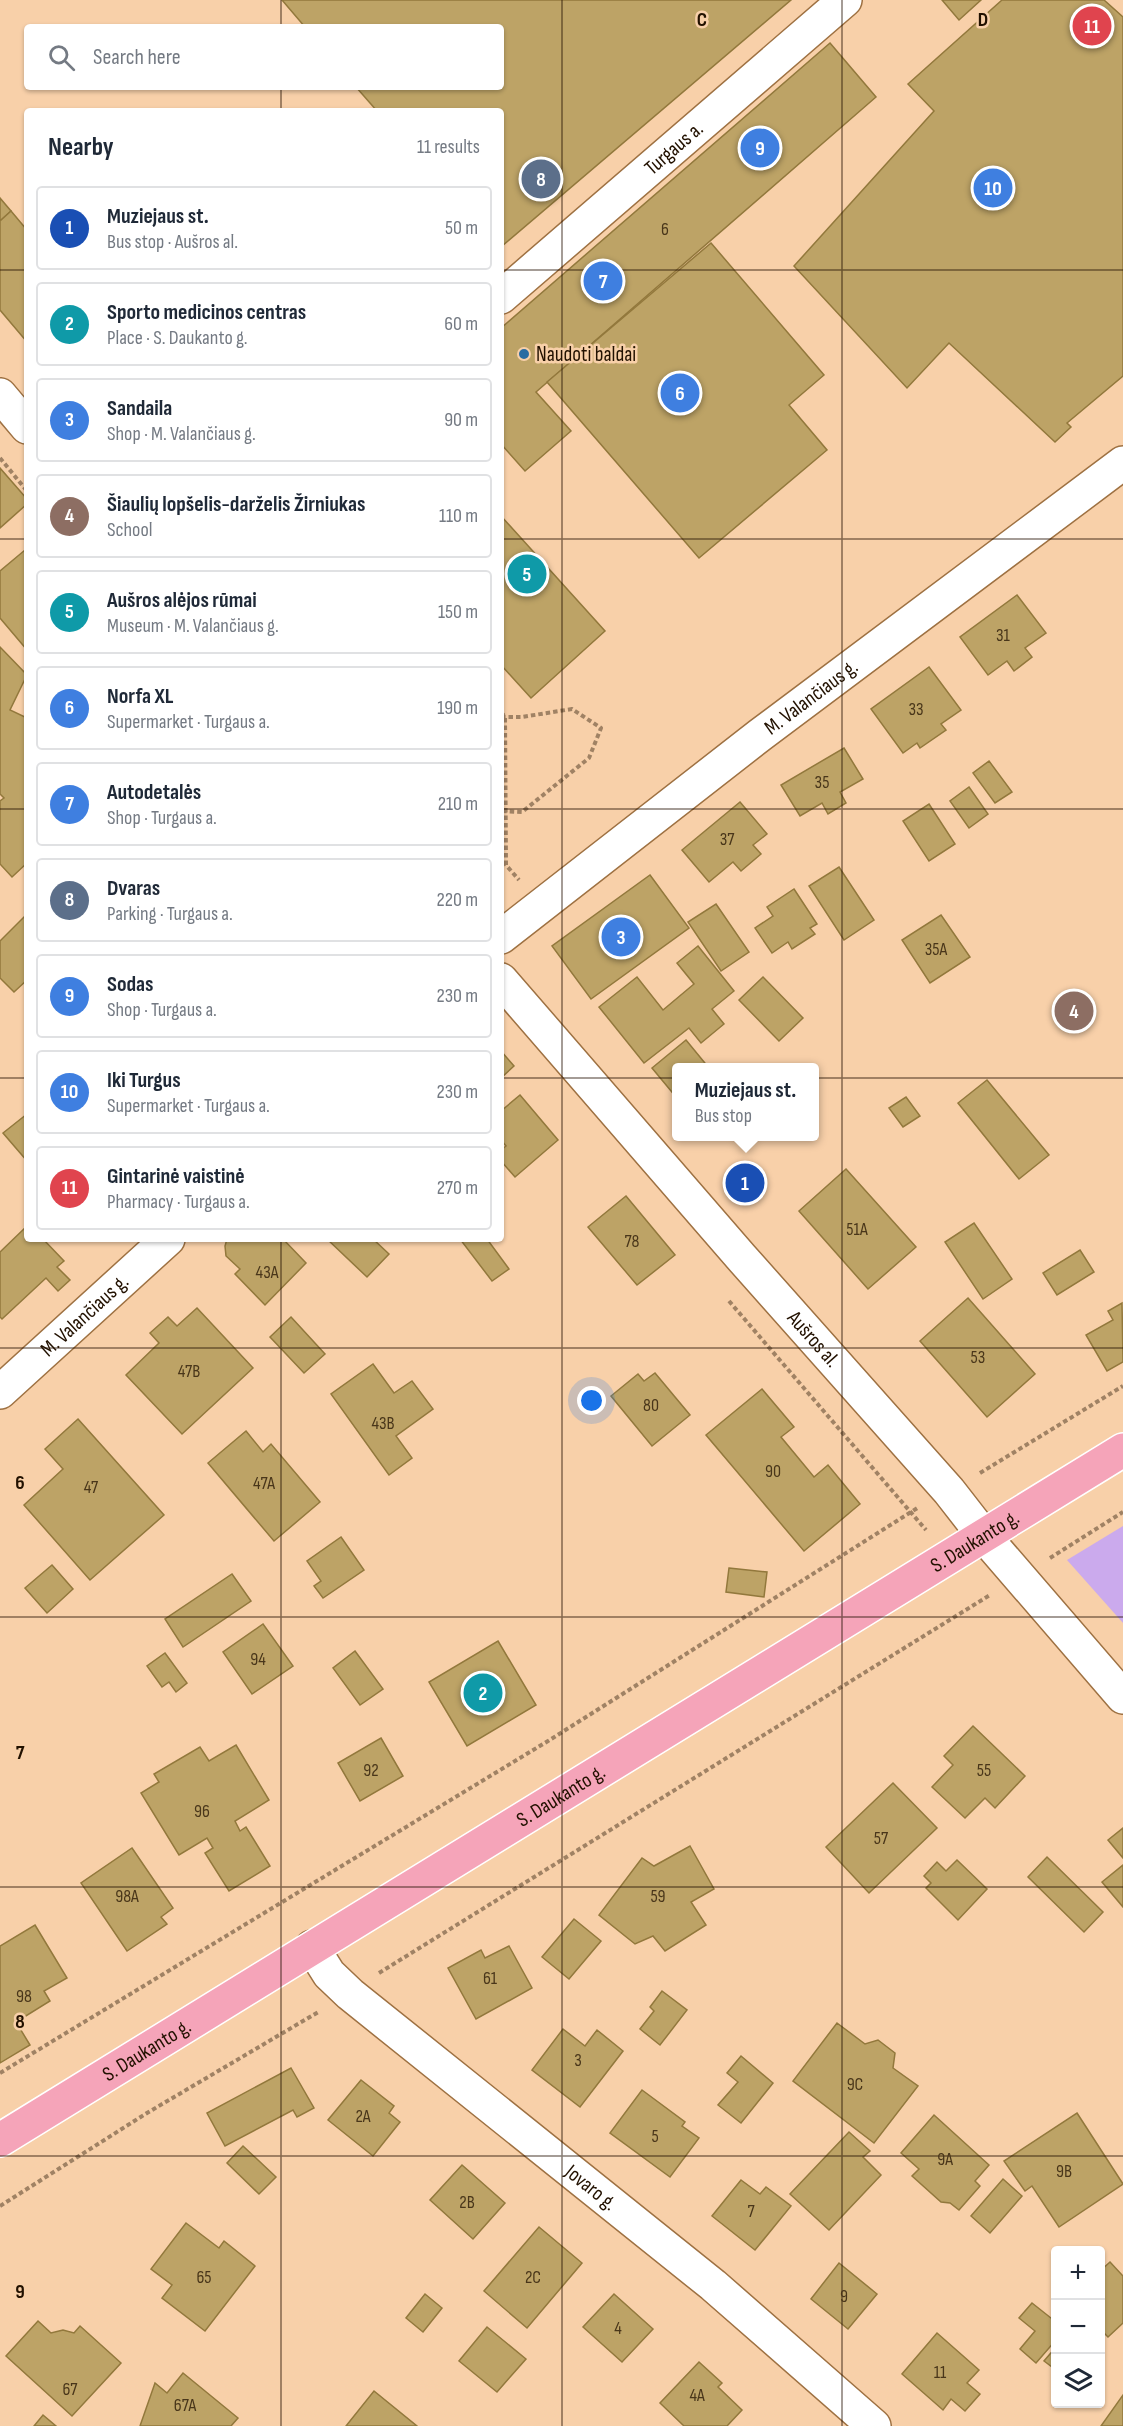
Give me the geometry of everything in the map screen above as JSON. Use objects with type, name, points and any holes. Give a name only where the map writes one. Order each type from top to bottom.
[{"type":"main road","name":"S. Daukanto g.","points":[[0,2140],[1123,1450]]},
{"type":"street","name":"Turgaus a.","points":[[504,294],[845,0]]},
{"type":"street","points":[[0,395],[24,423]]},
{"type":"street","name":"M. Valančiaus g.","points":[[504,935],[760,735],[1123,463]]},
{"type":"street","name":"Aušros al.","points":[[504,983],[734,1249],[949,1491],[984,1536],[1123,1697]]},
{"type":"street","name":"M. Valančiaus g.","points":[[0,1392],[165,1242]]},
{"type":"street","name":"Jovaro g.","points":[[312,1947],[329,1974],[350,1994],[713,2285],[874,2426]]},
{"type":"path","points":[[0,458],[24,486]]},
{"type":"path","points":[[504,716],[572,709],[602,728],[590,758],[522,812],[504,812]]},
{"type":"path","points":[[504,754],[507,812],[506,865],[540,906]]},
{"type":"path","points":[[1004,1459],[1123,1386]]},
{"type":"path","points":[[0,2073],[548,1741],[911,1512]]},
{"type":"path","points":[[0,2206],[147,2114],[350,1994],[398,1960],[1123,1512]]},
{"type":"shaded area","points":[[1123,1526],[1123,1623],[1067,1560]]},
{"type":"building","points":[[282,0],[791,0],[504,244],[504,108],[374,108],[359,90],[504,90],[504,24],[302,24]]},
{"type":"building","points":[[942,0],[981,0],[959,20]]},
{"type":"building","points":[[1002,0],[1104,0],[1123,17],[1123,376],[1067,423],[1071,427],[1055,442],[949,343],[907,388],[794,266],[934,111],[908,84]]},
{"type":"building","points":[[830,43],[876,97],[536,392],[571,431],[525,471],[504,447],[504,325]]},
{"type":"building","points":[[0,198],[11,211],[0,221]]},
{"type":"building","points":[[11,211],[24,226],[24,338],[0,310],[0,221]]},
{"type":"building","points":[[711,243],[824,375],[789,405],[827,450],[699,558],[547,382]]},
{"type":"building","points":[[0,468],[24,496],[24,507],[0,528]]},
{"type":"building","points":[[504,519],[605,631],[531,698],[504,668]]},
{"type":"building","points":[[24,551],[24,646],[0,618],[0,571]]},
{"type":"building","points":[[1017,595],[1046,633],[1025,648],[1032,657],[1014,671],[1007,661],[988,675],[960,637]]},
{"type":"building","points":[[0,647],[24,672],[24,681],[10,710],[24,717],[24,866],[12,877],[0,864],[0,801],[4,798],[0,794]]},
{"type":"building","points":[[929,667],[961,710],[941,724],[946,730],[920,748],[917,743],[903,753],[871,709]]},
{"type":"building","points":[[844,748],[863,779],[840,792],[846,803],[828,814],[822,803],[800,816],[781,785]]},
{"type":"building","points":[[989,761],[1012,792],[995,803],[973,773]]},
{"type":"building","points":[[969,787],[988,814],[969,828],[950,801]]},
{"type":"building","points":[[740,802],[767,834],[753,845],[761,854],[741,871],[733,862],[709,882],[682,850]]},
{"type":"building","points":[[929,804],[955,844],[929,861],[903,821]]},
{"type":"building","points":[[839,867],[874,920],[844,940],[809,886]]},
{"type":"building","points":[[650,875],[689,928],[591,999],[552,946]]},
{"type":"building","points":[[794,889],[817,924],[810,928],[815,934],[792,949],[788,942],[772,953],[755,928],[773,916],[767,907]]},
{"type":"building","points":[[716,904],[749,952],[721,971],[688,922]]},
{"type":"building","points":[[941,915],[970,957],[930,983],[902,940]]},
{"type":"building","points":[[24,917],[24,983],[14,992],[0,978],[0,941]]},
{"type":"building","points":[[698,946],[734,991],[712,1009],[724,1024],[701,1043],[689,1028],[644,1063],[599,1007],[637,977],[663,1010],[694,984],[677,963]]},
{"type":"building","points":[[763,977],[803,1018],[779,1041],[739,1000]]},
{"type":"building","points":[[686,1040],[705,1063],[672,1063],[672,1092],[652,1068]]},
{"type":"building","points":[[504,1054],[514,1066],[504,1075]]},
{"type":"building","points":[[987,1080],[1049,1155],[1019,1179],[958,1103]]},
{"type":"building","points":[[520,1095],[558,1140],[515,1177],[504,1164],[504,1148],[506,1146],[504,1144],[504,1108]]},
{"type":"building","points":[[906,1097],[920,1116],[903,1127],[889,1108]]},
{"type":"building","points":[[24,1116],[24,1158],[3,1133]]},
{"type":"building","points":[[846,1169],[916,1247],[868,1289],[799,1211]]},
{"type":"building","points":[[626,1196],[675,1255],[637,1285],[588,1227]]},
{"type":"building","points":[[974,1223],[1012,1279],[983,1299],[945,1242]]},
{"type":"building","points":[[24,1229],[24,1242],[46,1242],[64,1261],[57,1267],[70,1280],[58,1291],[46,1278],[2,1319],[0,1317],[0,1252]]},
{"type":"building","points":[[226,1242],[286,1242],[306,1263],[265,1305],[235,1274],[240,1269],[226,1256]]},
{"type":"building","points":[[330,1242],[376,1242],[389,1254],[367,1277]]},
{"type":"building","points":[[462,1242],[489,1242],[509,1269],[492,1281]]},
{"type":"building","points":[[1080,1250],[1094,1272],[1057,1295],[1043,1273]]},
{"type":"building","points":[[968,1298],[1035,1374],[987,1417],[920,1341]]},
{"type":"building","points":[[1122,1303],[1123,1362],[1107,1371],[1086,1335],[1113,1320],[1108,1311]]},
{"type":"building","points":[[197,1308],[253,1368],[182,1434],[126,1375],[159,1343],[150,1333],[168,1317],[177,1326]]},
{"type":"building","points":[[291,1317],[325,1354],[304,1373],[270,1337]]},
{"type":"building","points":[[373,1364],[394,1393],[412,1381],[433,1409],[396,1436],[412,1458],[389,1475],[331,1394]]},
{"type":"building","points":[[655,1373],[690,1415],[652,1446],[611,1396],[638,1374],[644,1381]]},
{"type":"building","points":[[762,1389],[794,1427],[781,1437],[814,1477],[828,1465],[860,1504],[804,1551],[706,1435]]},
{"type":"building","points":[[78,1419],[164,1515],[90,1580],[24,1505],[63,1469],[45,1449]]},
{"type":"building","points":[[246,1431],[263,1452],[271,1444],[320,1502],[274,1541],[208,1463]]},
{"type":"building","points":[[341,1537],[364,1570],[323,1598],[314,1586],[321,1581],[307,1561]]},
{"type":"building","points":[[52,1565],[73,1589],[47,1613],[25,1588]]},
{"type":"building","points":[[729,1568],[767,1572],[764,1597],[726,1592]]},
{"type":"building","points":[[232,1574],[251,1601],[183,1647],[165,1619]]},
{"type":"building","points":[[263,1624],[293,1666],[252,1694],[223,1652]]},
{"type":"building","points":[[498,1641],[536,1705],[467,1746],[429,1682]]},
{"type":"building","points":[[355,1651],[383,1689],[360,1705],[333,1668]]},
{"type":"building","points":[[165,1653],[187,1683],[176,1692],[169,1682],[162,1687],[147,1666]]},
{"type":"building","points":[[973,1726],[1025,1776],[995,1808],[985,1798],[965,1818],[932,1787],[953,1765],[944,1756]]},
{"type":"building","points":[[381,1738],[403,1776],[360,1801],[338,1763]]},
{"type":"building","points":[[236,1745],[269,1800],[235,1821],[240,1831],[246,1827],[270,1866],[229,1891],[205,1853],[213,1848],[207,1838],[179,1855],[141,1793],[159,1782],[154,1774],[200,1747],[209,1761]]},
{"type":"building","points":[[893,1783],[937,1828],[869,1893],[826,1847]]},
{"type":"building","points":[[1123,1828],[1123,1858],[1108,1840]]},
{"type":"building","points":[[690,1846],[714,1889],[691,1902],[706,1925],[665,1951],[653,1936],[635,1944],[599,1915],[642,1858],[654,1866]]},
{"type":"building","points":[[132,1848],[173,1908],[161,1917],[167,1924],[127,1951],[81,1883]]},
{"type":"building","points":[[1047,1857],[1103,1912],[1084,1932],[1028,1877]]},
{"type":"building","points":[[957,1860],[987,1889],[958,1920],[926,1888],[931,1883],[924,1876],[937,1862],[946,1871]]},
{"type":"building","points":[[1123,1865],[1123,1907],[1102,1882]]},
{"type":"building","points":[[574,1919],[601,1941],[569,1979],[542,1957]]},
{"type":"building","points":[[35,1925],[67,1978],[44,1991],[50,2001],[16,2022],[30,2045],[0,2063],[0,1946]]},
{"type":"building","points":[[509,1946],[532,1988],[476,2019],[448,1968],[481,1950],[485,1958]]},
{"type":"building","points":[[662,1991],[687,2010],[660,2045],[640,2029],[654,2011],[650,2007]]},
{"type":"building","points":[[837,2023],[865,2044],[878,2040],[895,2053],[893,2068],[918,2086],[874,2143],[793,2081]]},
{"type":"building","points":[[563,2029],[585,2046],[597,2030],[623,2051],[580,2107],[532,2070]]},
{"type":"building","points":[[741,2056],[773,2083],[741,2123],[718,2105],[738,2082],[727,2073]]},
{"type":"building","points":[[291,2068],[314,2108],[297,2117],[293,2110],[225,2146],[207,2113]]},
{"type":"building","points":[[361,2080],[394,2106],[389,2113],[400,2122],[373,2156],[328,2120]]},
{"type":"building","points":[[642,2090],[685,2122],[682,2126],[699,2138],[670,2177],[610,2133]]},
{"type":"building","points":[[1077,2113],[1123,2184],[1059,2227],[1032,2186],[1025,2191],[1004,2161]]},
{"type":"building","points":[[934,2115],[989,2165],[975,2181],[980,2186],[959,2210],[950,2203],[941,2202],[912,2176],[919,2169],[901,2153]]},
{"type":"building","points":[[849,2132],[870,2151],[863,2157],[881,2175],[829,2230],[790,2194]]},
{"type":"building","points":[[243,2146],[276,2177],[259,2194],[227,2163]]},
{"type":"building","points":[[462,2165],[505,2203],[473,2239],[430,2200]]},
{"type":"building","points":[[1003,2179],[1022,2196],[990,2233],[971,2216]]},
{"type":"building","points":[[741,2180],[760,2194],[766,2187],[791,2206],[755,2250],[712,2216]]},
{"type":"building","points":[[186,2223],[219,2248],[224,2241],[255,2266],[205,2331],[162,2298],[172,2285],[151,2269]]},
{"type":"building","points":[[539,2227],[582,2263],[527,2328],[484,2291]]},
{"type":"building","points":[[1110,2262],[1123,2276],[1123,2323],[1108,2337],[1105,2334],[1105,2266]]},
{"type":"building","points":[[839,2263],[877,2294],[848,2329],[811,2299]]},
{"type":"building","points":[[425,2294],[442,2308],[423,2332],[406,2318]]},
{"type":"building","points":[[614,2294],[653,2329],[622,2362],[583,2327]]},
{"type":"building","points":[[1032,2303],[1051,2318],[1051,2346],[1036,2363],[1020,2349],[1035,2331],[1019,2318]]},
{"type":"building","points":[[38,2321],[51,2333],[63,2330],[74,2333],[80,2326],[121,2363],[72,2416],[6,2356]]},
{"type":"building","points":[[487,2327],[526,2359],[497,2392],[459,2361]]},
{"type":"building","points":[[937,2333],[979,2370],[967,2383],[980,2394],[965,2411],[951,2399],[943,2410],[902,2374]]},
{"type":"building","points":[[1051,2353],[1051,2366],[1044,2361]]},
{"type":"building","points":[[699,2362],[722,2383],[718,2387],[742,2410],[727,2426],[684,2426],[660,2403]]},
{"type":"building","points":[[183,2373],[238,2418],[231,2426],[140,2426],[155,2383],[167,2393]]},
{"type":"building","points":[[374,2391],[417,2426],[346,2426]]},
{"type":"building","points":[[1123,2395],[1123,2426],[1101,2426]]},
{"type":"building","points":[[43,2415],[56,2426],[34,2426]]},
{"type":"place","name":"Gintarinė vaistinė","points":[[1092,26]]},
{"type":"place","name":"Sodas","points":[[760,148]]},
{"type":"place","name":"Dvaras","points":[[541,179]]},
{"type":"place","name":"Iki Turgus","points":[[993,188]]},
{"type":"place","name":"Autodetalės","points":[[603,281]]},
{"type":"place","name":"Naudoti baldai","points":[[524,354]]},
{"type":"place","name":"Norfa XL","points":[[680,393]]},
{"type":"place","name":"Aušros alėjos rūmai","points":[[527,574]]},
{"type":"place","name":"Sandaila","points":[[621,937]]},
{"type":"place","name":"Šiaulių lopšelis-darželis Žirniukas","points":[[1074,1011]]},
{"type":"place","name":"Muziejaus st.","points":[[745,1183]]},
{"type":"place","name":"Sporto medicinos centras","points":[[483,1693]]}]
